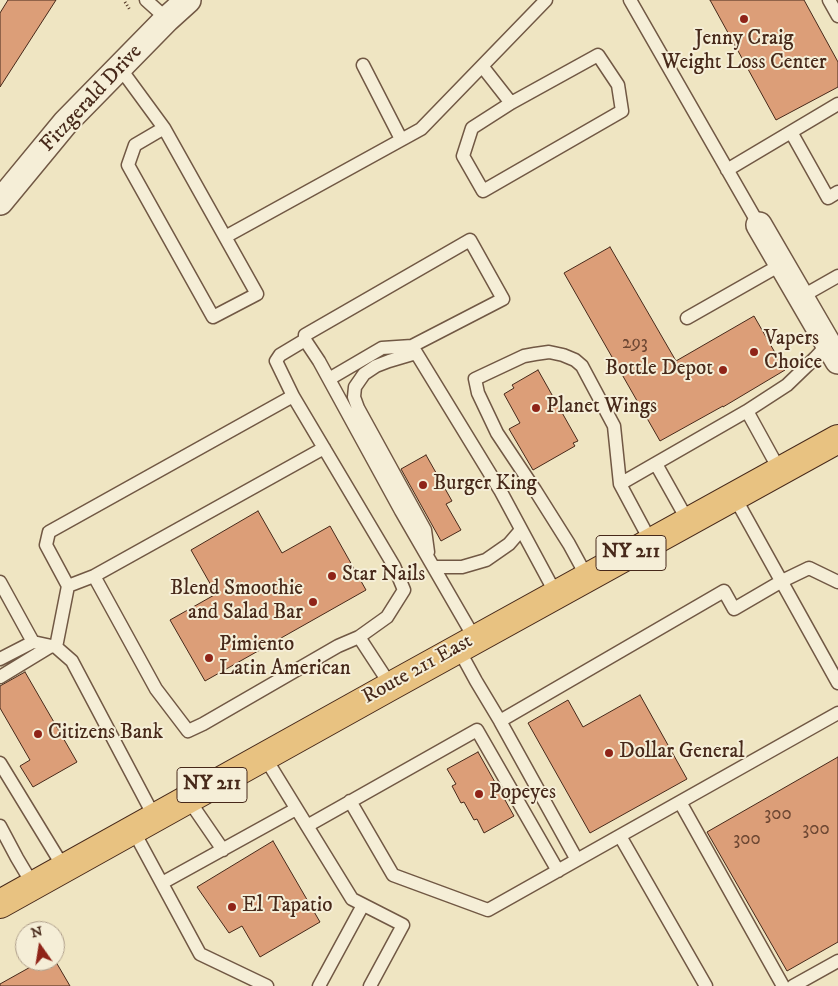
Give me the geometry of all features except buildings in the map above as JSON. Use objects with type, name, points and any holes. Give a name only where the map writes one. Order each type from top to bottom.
[{"type":"main road","name":"Route 211 East","points":[[0,904],[467,643],[838,439]]},
{"type":"street","name":"Fitzgerald Drive","points":[[0,202],[66,122],[188,0]]},
{"type":"street","points":[[759,225],[833,353]]},
{"type":"lane","points":[[146,0],[167,19]]},
{"type":"lane","points":[[225,236],[421,129],[546,0]]},
{"type":"lane","points":[[630,0],[759,225]]},
{"type":"lane","points":[[829,0],[838,16]]},
{"type":"lane","points":[[598,55],[618,85],[622,111],[483,191],[463,156],[472,128],[511,103],[598,55]]},
{"type":"lane","points":[[363,65],[401,139]]},
{"type":"lane","points":[[482,66],[511,103]]},
{"type":"lane","points":[[120,68],[164,128],[257,294],[213,317],[128,165],[134,145],[164,128]]},
{"type":"lane","points":[[727,170],[838,104]]},
{"type":"lane","points":[[791,132],[828,198],[838,192]]},
{"type":"lane","points":[[432,562],[425,530],[358,408],[354,397],[356,387],[364,374],[376,366],[414,349],[504,298],[470,240],[305,335],[305,340],[320,361],[401,511],[432,562],[467,643],[476,681],[578,860]]},
{"type":"lane","points":[[688,318],[782,264]]},
{"type":"lane","points":[[801,297],[838,276]]},
{"type":"lane","points":[[94,576],[156,689],[188,731],[338,646],[359,637],[387,617],[404,590],[394,566],[293,396],[276,361],[280,355],[305,340]]},
{"type":"lane","points":[[329,379],[382,348],[414,349]]},
{"type":"lane","points":[[414,349],[500,490],[556,594]]},
{"type":"lane","points":[[587,577],[545,505],[498,433],[478,393],[475,379],[524,356],[548,352],[563,355],[575,360],[582,366],[614,426],[620,484],[651,542]]},
{"type":"lane","points":[[620,484],[787,385],[816,358],[833,353]]},
{"type":"lane","points":[[0,677],[54,646],[68,586],[46,545],[49,532],[293,396]]},
{"type":"lane","points":[[747,410],[780,471]]},
{"type":"lane","points":[[68,586],[94,576],[324,448]]},
{"type":"lane","points":[[656,464],[688,521]]},
{"type":"lane","points":[[734,496],[838,683]]},
{"type":"lane","points":[[432,562],[462,567],[486,560],[509,544],[521,530]]},
{"type":"lane","points":[[500,721],[724,591],[734,609],[782,581],[809,568],[838,582]]},
{"type":"lane","points":[[0,582],[33,642]]},
{"type":"lane","points":[[359,637],[391,686]]},
{"type":"lane","points":[[0,659],[33,642],[54,646],[72,661],[144,824],[162,883],[200,954],[267,986]]},
{"type":"lane","points":[[821,652],[838,661]]},
{"type":"lane","points":[[350,801],[393,875],[488,910],[838,714]]},
{"type":"lane","points":[[307,826],[477,730],[558,871]]},
{"type":"lane","points":[[263,757],[352,899],[403,925],[370,986]]},
{"type":"lane","points":[[0,763],[64,868]]},
{"type":"lane","points":[[188,799],[223,850]]},
{"type":"lane","points":[[680,802],[783,986]]},
{"type":"lane","points":[[162,883],[296,809]]},
{"type":"lane","points":[[0,826],[33,885]]},
{"type":"lane","points":[[620,836],[706,986]]},
{"type":"lane","points":[[320,986],[363,905]]},
{"type":"lane","points":[[793,986],[838,961]]},
{"type":"place","name":"Jenny Craig Weight Loss Center","points":[[744,19]]},
{"type":"place","name":"Vapers Choice","points":[[754,352]]},
{"type":"place","name":"Bottle Depot","points":[[723,370]]},
{"type":"place","name":"Planet Wings","points":[[536,408]]},
{"type":"place","name":"Burger King","points":[[423,485]]},
{"type":"place","name":"Star Nails","points":[[332,576]]},
{"type":"place","name":"Blend Smoothie and Salad Bar","points":[[313,602]]},
{"type":"place","name":"Pimiento Latin American","points":[[209,658]]},
{"type":"place","name":"Citizens Bank","points":[[38,734]]},
{"type":"place","name":"Dollar General","points":[[609,753]]},
{"type":"place","name":"Popeyes","points":[[479,794]]},
{"type":"place","name":"El Tapatio","points":[[232,907]]}]
